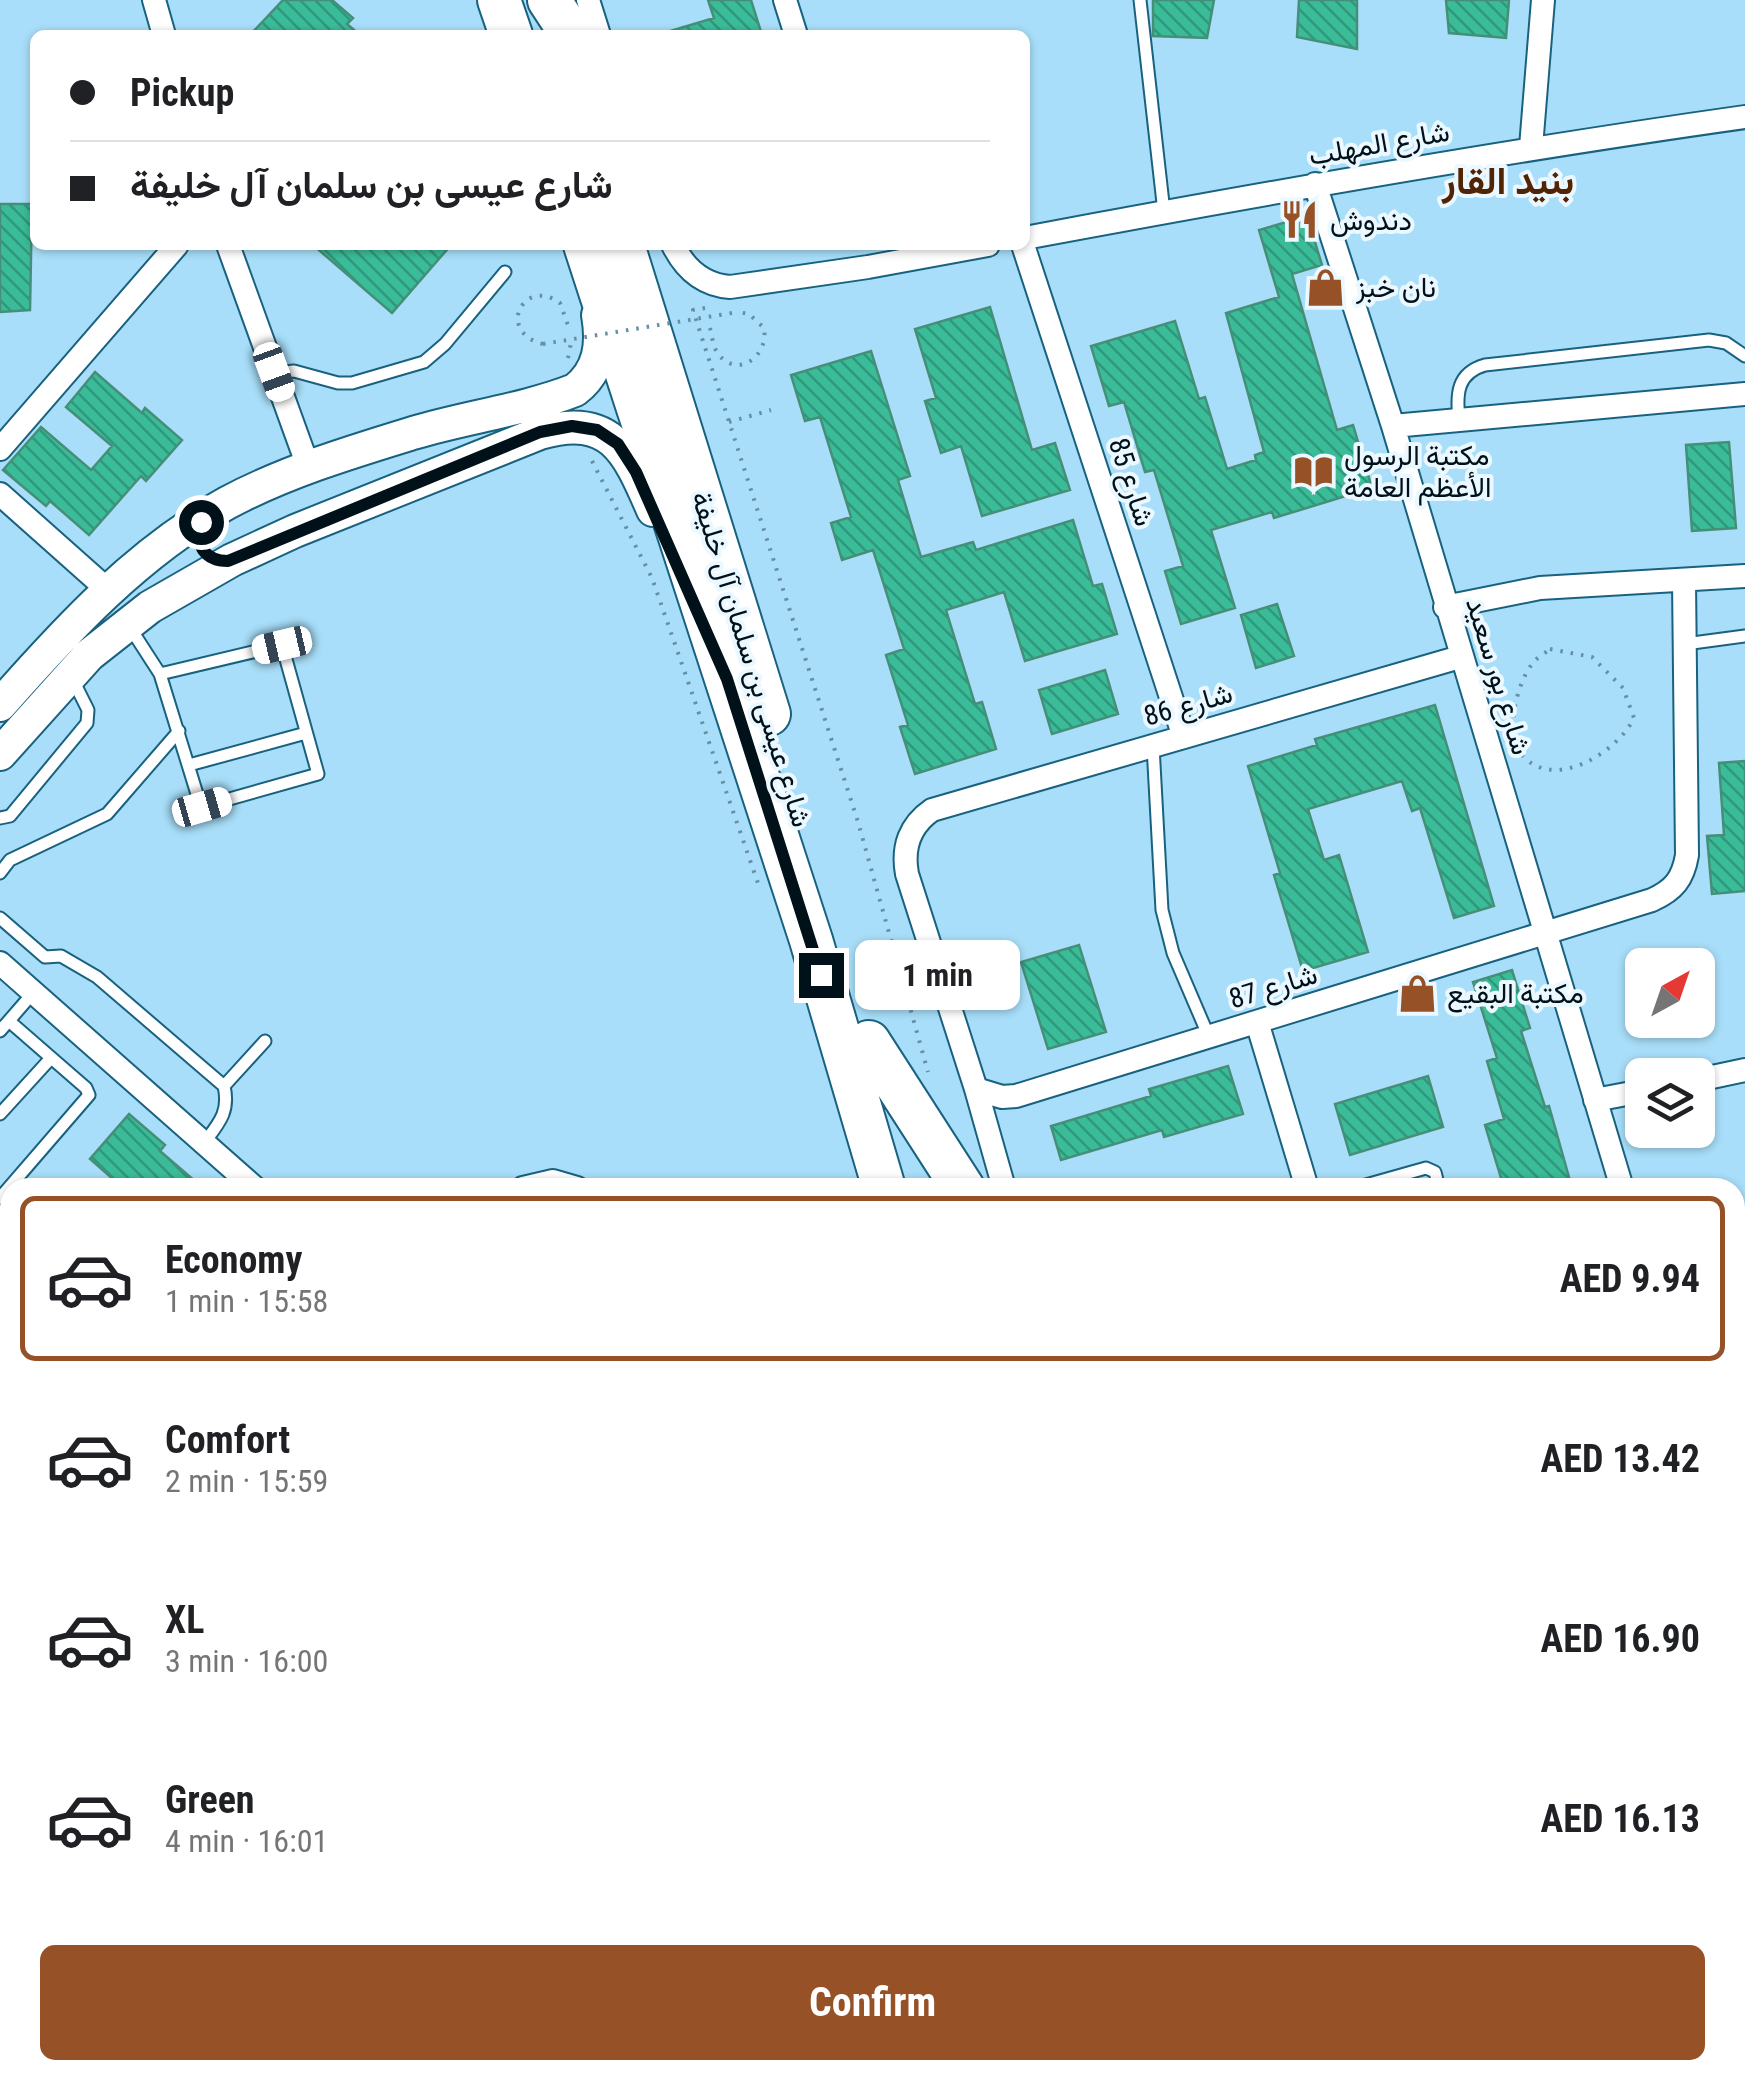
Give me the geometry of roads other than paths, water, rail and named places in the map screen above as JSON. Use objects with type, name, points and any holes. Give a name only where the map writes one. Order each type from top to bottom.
[{"type":"highway","points":[[499,0],[510,30]]},
{"type":"highway","points":[[541,0],[551,30]]},
{"type":"highway","points":[[549,0],[569,30]]},
{"type":"highway","name":"شارع عيسى بن سلمان آل خليفة","points":[[586,250],[805,921],[881,1178]]},
{"type":"highway","name":"شارع عيسى بن سلمان آل خليفة","points":[[625,250],[911,1178]]},
{"type":"highway","points":[[869,1042],[957,1178]]},
{"type":"street","points":[[154,0],[163,30]]},
{"type":"street","points":[[588,0],[598,30]]},
{"type":"street","points":[[785,0],[794,30]]},
{"type":"street","points":[[1532,147],[1544,0]]},
{"type":"street","name":"شارع المهلب","points":[[1030,241],[1315,184],[1532,147],[1745,117]]},
{"type":"street","name":"شارع بور سعيد","points":[[1315,184],[1393,426],[1619,1178]]},
{"type":"street","points":[[0,449],[172,250]]},
{"type":"street","points":[[230,250],[309,469]]},
{"type":"street","points":[[0,705],[109,591],[162,546],[207,515],[309,469],[413,433],[566,393],[586,380],[596,364],[600,332],[585,250]]},
{"type":"street","points":[[677,250],[694,273],[720,286],[865,256],[932,250]]},
{"type":"street","name":"شارع 85","points":[[1027,250],[1184,737]]},
{"type":"street","points":[[1393,426],[1745,394]]},
{"type":"street","points":[[0,754],[70,675],[126,623],[232,560],[426,478],[560,428],[597,430],[612,438],[624,452],[727,679]]},
{"type":"street","points":[[413,433],[426,438],[434,449],[434,463],[426,478]]},
{"type":"street","points":[[0,494],[109,591]]},
{"type":"street","points":[[207,515],[198,532],[202,550],[218,561],[232,560]]},
{"type":"street","points":[[1446,606],[1540,588],[1745,576]]},
{"type":"street","points":[[1684,581],[1685,644]]},
{"type":"street","name":"شارع 87","points":[[976,1089],[1002,1097],[1016,1096],[1547,934],[1668,892],[1681,878],[1687,855],[1685,644]]},
{"type":"street","name":"شارع 86","points":[[976,1089],[904,862],[910,835],[932,810],[1460,657]]},
{"type":"street","points":[[0,963],[244,1178]]},
{"type":"street","points":[[1257,1022],[1304,1178]]},
{"type":"street","points":[[1715,1076],[1745,1070]]},
{"type":"street","points":[[976,1089],[1001,1178]]},
{"type":"street","points":[[1595,1100],[1625,1094]]},
{"type":"street","points":[[988,1129],[1004,1105],[1016,1096]]},
{"type":"lane","points":[[1140,0],[1164,212]]},
{"type":"lane","points":[[274,372],[294,372],[338,383],[424,362],[445,344],[505,272]]},
{"type":"lane","points":[[1459,420],[1456,397],[1460,382],[1471,370],[1486,365],[1710,340],[1726,343],[1745,356]]},
{"type":"lane","points":[[126,623],[160,674],[202,807],[318,774],[282,645],[160,674]]},
{"type":"lane","points":[[1685,644],[1745,636]]},
{"type":"lane","points":[[0,818],[10,816],[88,723],[88,710],[70,675]]},
{"type":"lane","points":[[0,873],[10,860],[107,814],[179,731]]},
{"type":"lane","points":[[188,766],[306,733]]},
{"type":"lane","points":[[1153,746],[1162,910],[1173,954],[1209,1037]]},
{"type":"lane","points":[[0,918],[45,958],[61,956],[96,976],[224,1086],[226,1115],[204,1142]]},
{"type":"lane","points":[[15,1178],[88,1099],[86,1088],[5,1026],[33,992]]},
{"type":"lane","points":[[224,1086],[265,1041]]},
{"type":"lane","points":[[0,1114],[51,1058]]},
{"type":"lane","points":[[1390,1178],[1426,1168],[1436,1178]]},
{"type":"place","name":"دندوش","points":[[1300,220]]},
{"type":"place","name":"نان خبز","points":[[1326,287]]},
{"type":"place","name":"مكتبة الرسول الأعظم العامة","points":[[1314,471]]},
{"type":"place","name":"مكتبة البقيع","points":[[1417,993]]},
{"type":"district","name":"بنيد القار","points":[[1508,181]]}]
